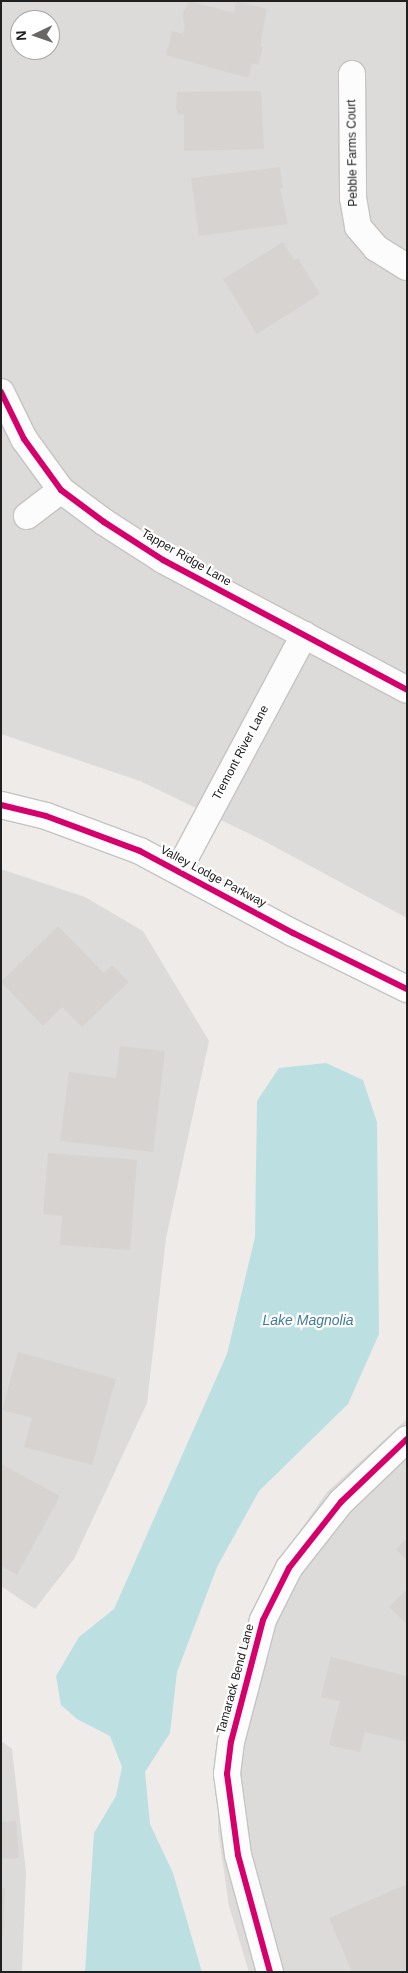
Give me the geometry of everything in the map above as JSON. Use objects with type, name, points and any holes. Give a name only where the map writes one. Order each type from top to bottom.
[{"type":"street","name":"Pebble Farms Court","points":[[352,74],[356,220],[376,248],[407,267]]},
{"type":"street","name":"Tapper Ridge Lane","points":[[1,392],[24,439],[61,490],[104,522],[163,560],[407,690]]},
{"type":"street","points":[[27,516],[61,490]]},
{"type":"street","name":"Tremont River Lane","points":[[178,871],[304,635]]},
{"type":"street","name":"Valley Lodge Parkway","points":[[1,805],[46,816],[140,850],[407,989]]},
{"type":"street","name":"Tamarack Bend Lane","points":[[270,1972],[238,1855],[227,1774],[231,1742],[263,1620],[290,1568],[341,1502],[407,1438]]},
{"type":"shaded area","points":[[1,1],[407,1],[407,918],[262,840],[140,781],[1,734]]},
{"type":"shaded area","points":[[1,869],[85,897],[143,931],[209,1041],[166,1238],[147,1403],[74,1559],[35,1609],[1,1586]]},
{"type":"shaded area","points":[[407,1419],[407,1972],[249,1972],[229,1906],[218,1830],[219,1753],[232,1682],[250,1621],[291,1544],[327,1492]]},
{"type":"shaded area","points":[[1,1741],[12,1749],[26,1872],[22,1972],[1,1972]]},
{"type":"water","name":"Lake Magnolia","points":[[326,1063],[363,1080],[377,1122],[379,1334],[348,1404],[259,1491],[217,1567],[177,1672],[170,1733],[145,1772],[150,1824],[173,1873],[202,1972],[85,1972],[94,1833],[116,1796],[122,1767],[110,1736],[77,1719],[61,1705],[56,1676],[79,1637],[114,1609],[227,1354],[255,1237],[257,1101],[279,1068]]},
{"type":"building","points":[[189,1],[234,13],[236,1],[267,9],[260,46],[263,47],[258,65],[253,63],[248,78],[166,55],[172,31],[183,34],[185,26],[182,15]]},
{"type":"building","points":[[261,91],[264,149],[184,151],[184,114],[178,115],[176,108],[177,92]]},
{"type":"building","points":[[280,167],[283,188],[280,189],[288,224],[199,236],[191,178]]},
{"type":"building","points":[[283,242],[294,260],[298,258],[320,294],[257,334],[223,279]]},
{"type":"building","points":[[58,926],[104,973],[112,965],[129,982],[82,1027],[62,1007],[43,1026],[1,982]]},
{"type":"building","points":[[120,1046],[165,1051],[153,1152],[60,1141],[69,1072],[116,1078]]},
{"type":"building","points":[[48,1153],[137,1160],[130,1250],[60,1245],[62,1216],[43,1214]]},
{"type":"building","points":[[18,1352],[116,1379],[92,1465],[24,1447],[32,1418],[2,1410]]},
{"type":"building","points":[[1,1464],[60,1496],[17,1575],[1,1566]]},
{"type":"building","points":[[407,1538],[407,1560],[396,1549]]},
{"type":"building","points":[[407,1589],[407,1624],[389,1607]]},
{"type":"building","points":[[331,1657],[407,1676],[407,1742],[365,1732],[360,1752],[329,1745],[340,1701],[321,1697]]},
{"type":"building","points":[[16,1821],[19,1858],[1,1859],[1,1822]]},
{"type":"building","points":[[407,1884],[407,1972],[352,1972],[329,1918]]},
{"type":"building","points":[[1,1888],[5,1888],[3,1937],[1,1937]]},
{"type":"cycle path","points":[[1,392],[24,439],[61,490],[104,522],[163,560],[407,690]]},
{"type":"cycle path","points":[[1,805],[46,816],[140,851],[293,933],[407,989]]},
{"type":"cycle path","points":[[270,1972],[238,1855],[227,1774],[231,1742],[263,1620],[289,1568],[341,1502],[407,1439]]}]
